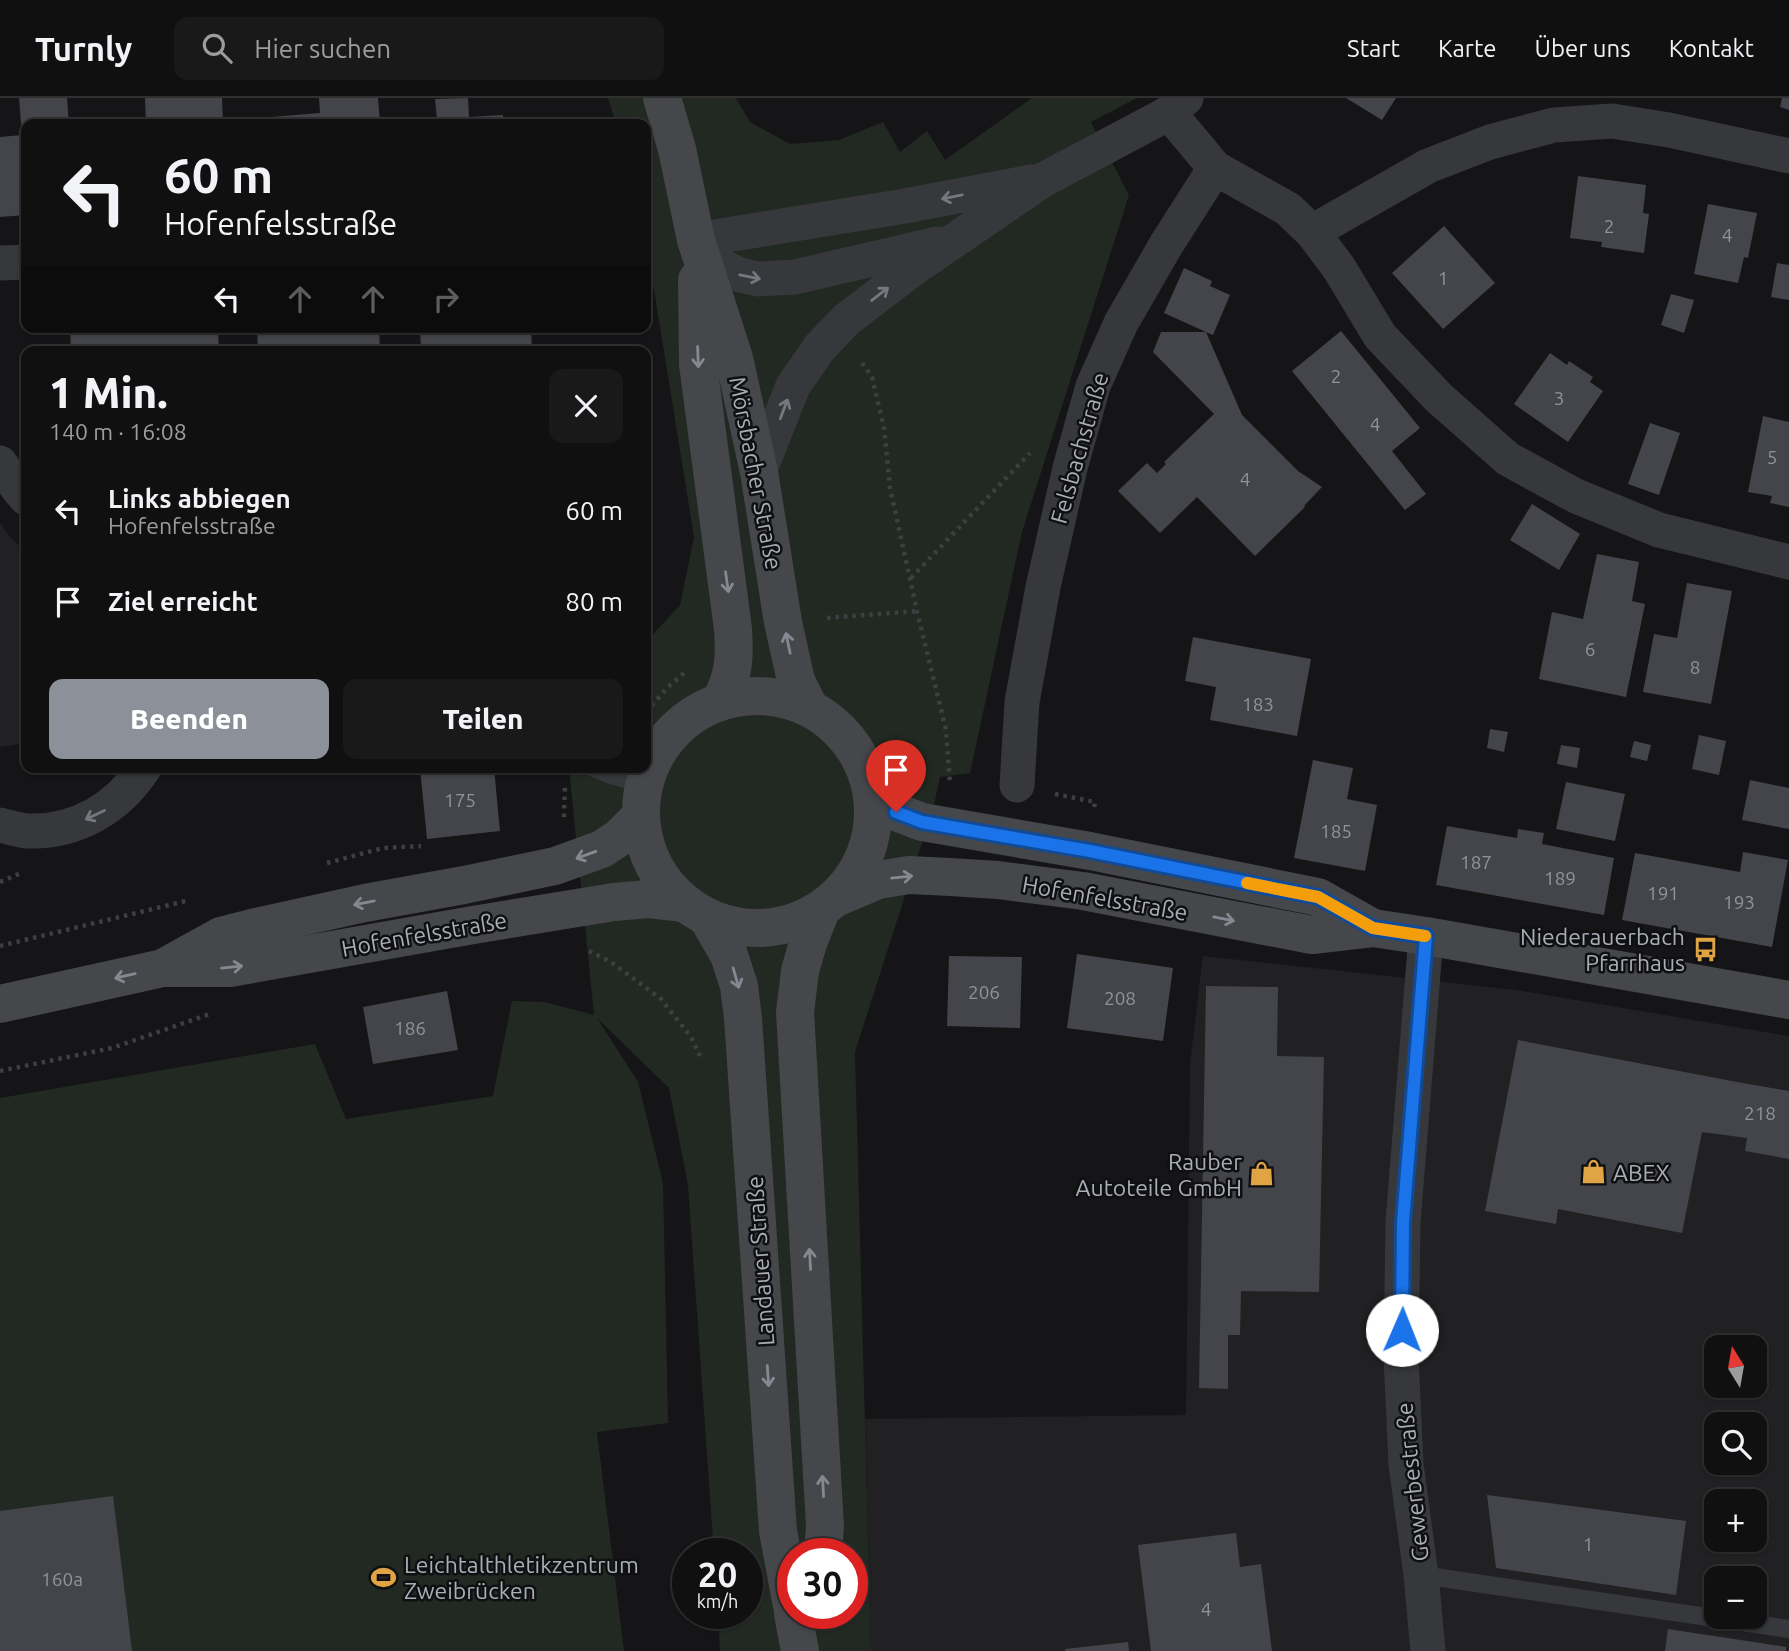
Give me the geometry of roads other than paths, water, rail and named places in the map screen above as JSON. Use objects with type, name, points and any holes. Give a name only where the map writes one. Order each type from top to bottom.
[{"type":"main road","name":"Mörsbacher Straße","points":[[662,98],[677,149],[696,240],[734,358],[759,472],[783,622],[796,681],[809,707]]},
{"type":"main road","name":"Mörsbacher Straße","points":[[696,240],[698,364],[735,656],[720,702]]},
{"type":"main road","points":[[651,768],[663,747],[679,728],[698,712],[742,696],[765,697],[809,707],[831,722],[849,742],[862,764],[871,789],[874,815],[871,839],[852,880],[830,904],[808,943],[800,971],[795,1012],[824,1538]]},
{"type":"main road","points":[[650,773],[642,800],[644,841],[667,885],[696,910],[729,925],[753,928],[799,920],[830,904]]},
{"type":"main road","name":"Hofenfelsstraße","points":[[871,789],[896,812],[922,822],[1078,849],[1318,897],[1373,928]]},
{"type":"main road","name":"Hofenfelsstraße","points":[[163,968],[221,936],[244,930],[555,866],[602,849],[620,837],[642,800]]},
{"type":"main road","name":"Hofenfelsstraße","points":[[830,904],[878,880],[909,875],[998,880],[1083,891],[1312,935],[1373,928],[1426,936],[1789,1000]]},
{"type":"main road","name":"Hofenfelsstraße","points":[[0,1004],[163,968],[230,968],[614,902],[648,900],[696,910]]},
{"type":"main road","name":"Landauer Straße","points":[[696,910],[729,955],[739,986],[779,1538]]},
{"type":"main road","name":"Landauer Straße","points":[[796,1629],[800,1651]]},
{"type":"main road","points":[[814,1651],[816,1629]]},
{"type":"street","points":[[759,472],[793,386],[820,347],[847,319],[914,268],[1044,180],[1177,106],[1215,168],[1288,209],[1312,232],[1339,268],[1380,336],[1439,398],[1508,459],[1576,496],[1659,530],[1789,562]]},
{"type":"street","points":[[1312,232],[1428,166],[1490,142],[1554,125],[1612,121],[1669,130],[1789,156]]},
{"type":"street","name":"Felsbachstraße","points":[[1017,785],[1021,702],[1070,468],[1093,386],[1121,323],[1215,168]]},
{"type":"street","points":[[696,240],[1044,180]]},
{"type":"street","points":[[696,240],[719,265],[740,275],[758,279],[795,277],[956,239]]},
{"type":"street","points":[[0,263],[21,262]]},
{"type":"street","points":[[0,463],[21,492]]},
{"type":"street","points":[[0,825],[27,831],[51,829],[92,817],[114,803],[140,773]]},
{"type":"street","name":"Gewerbestraße","points":[[1426,936],[1403,1222],[1401,1357],[1406,1464],[1428,1651]]},
{"type":"lane","points":[[606,773],[642,800]]},
{"type":"lane","points":[[1421,1575],[1789,1629]]},
{"type":"place","name":"Niederauerbach Pfarrhaus","points":[[1705,949]]},
{"type":"place","name":"ABEX","points":[[1593,1172]]},
{"type":"place","name":"Rauber Autoteile GmbH","points":[[1262,1174]]},
{"type":"place","name":"Leichtalthletikzentrum Zweibrücken","points":[[384,1577]]}]
